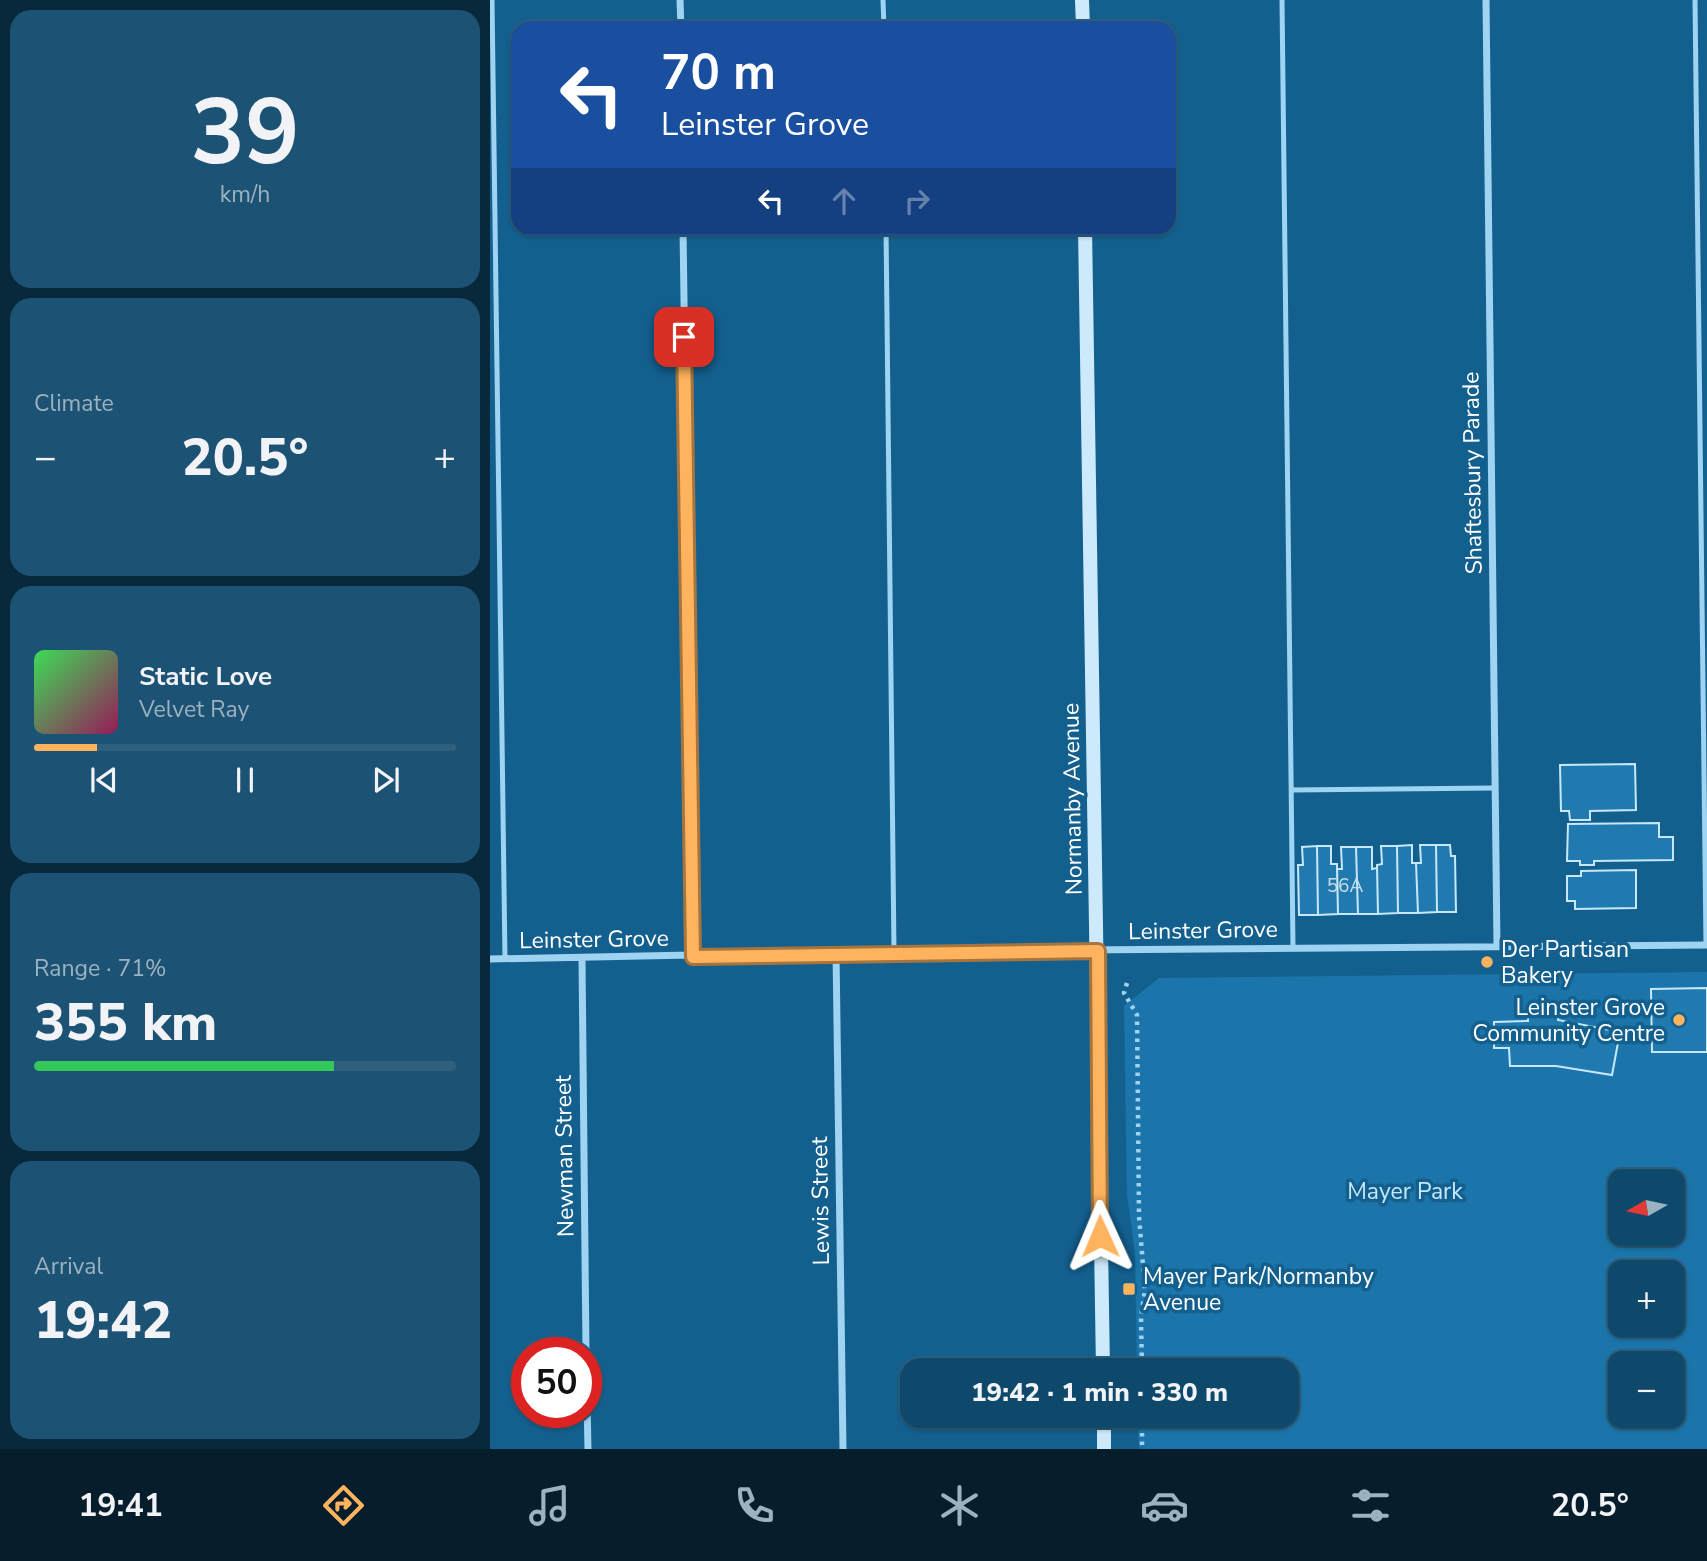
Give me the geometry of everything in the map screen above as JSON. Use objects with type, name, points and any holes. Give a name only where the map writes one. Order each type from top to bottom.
[{"type":"main road","points":[[1082,0],[1083,21]]},
{"type":"main road","name":"Normanby Avenue","points":[[1085,235],[1103,1358]]},
{"type":"main road","points":[[1104,1428],[1104,1449]]},
{"type":"street","points":[[680,0],[681,21]]},
{"type":"street","name":"Shaftesbury Parade","points":[[1486,0],[1497,946]]},
{"type":"street","points":[[684,235],[693,957]]},
{"type":"street","name":"Leinster Grove","points":[[490,959],[693,957],[836,952],[1706,945]]},
{"type":"street","name":"Lewis Street","points":[[836,952],[843,1449]]},
{"type":"street","name":"Newman Street","points":[[582,958],[586,1337]]},
{"type":"street","name":"Newman Street","points":[[587,1428],[587,1449]]},
{"type":"lane","points":[[492,0],[505,959]]},
{"type":"lane","points":[[884,0],[884,21]]},
{"type":"lane","points":[[1282,0],[1293,948]]},
{"type":"lane","points":[[1695,0],[1706,945]]},
{"type":"lane","points":[[886,235],[894,952]]},
{"type":"lane","points":[[1291,790],[1495,788]]},
{"type":"path","points":[[1127,983],[1124,993],[1137,1016],[1139,1216],[1145,1290],[1141,1317],[1142,1358]]},
{"type":"path","points":[[1142,1428],[1142,1449]]},
{"type":"green space","name":"Mayer Park","points":[[1707,972],[1707,1449],[1139,1449],[1138,1428],[1299,1428],[1299,1358],[1137,1358],[1135,1253],[1127,1195],[1124,1006],[1159,978]]},
{"type":"building","points":[[1635,764],[1636,810],[1590,811],[1590,820],[1570,820],[1569,811],[1561,811],[1560,765]]},
{"type":"building","points":[[1659,823],[1659,837],[1673,837],[1673,860],[1594,861],[1594,865],[1567,861],[1568,824]]},
{"type":"building","points":[[1412,845],[1412,863],[1416,863],[1418,913],[1398,913],[1397,846]]},
{"type":"building","points":[[1420,845],[1436,845],[1437,912],[1418,913],[1416,863],[1421,863]]},
{"type":"building","points":[[1436,845],[1450,845],[1451,856],[1455,856],[1456,912],[1437,912]]},
{"type":"building","points":[[1317,846],[1318,915],[1299,915],[1298,865],[1303,865],[1302,847]]},
{"type":"building","points":[[1317,846],[1331,846],[1331,864],[1337,864],[1338,914],[1318,915]]},
{"type":"building","points":[[1381,846],[1397,846],[1398,913],[1378,914],[1377,865],[1382,864]]},
{"type":"building","points":[[1341,847],[1356,847],[1358,914],[1338,914],[1337,869],[1342,869]]},
{"type":"building","points":[[1356,847],[1372,847],[1372,869],[1377,868],[1378,914],[1358,914]]},
{"type":"building","points":[[1636,870],[1636,908],[1575,909],[1575,901],[1567,901],[1567,876],[1581,876],[1581,871]]},
{"type":"building","name":"Leinster Grove Community Centre","points":[[1707,988],[1707,1052],[1652,1052],[1651,989]]},
{"type":"building","points":[[1528,1014],[1558,1014],[1558,1020],[1620,1032],[1612,1075],[1556,1066],[1510,1066],[1509,1048],[1494,1048],[1494,1022],[1528,1021]]},
{"type":"place","name":"Der Partisan Bakery","points":[[1487,962]]},
{"type":"place","name":"Leinster Grove Community Centre","points":[[1679,1020]]},
{"type":"place","name":"Mayer Park/Normanby Avenue","points":[[1129,1289]]},
{"type":"route","points":[[684,337],[693,957],[836,952],[1098,951],[1100,1236]]}]
